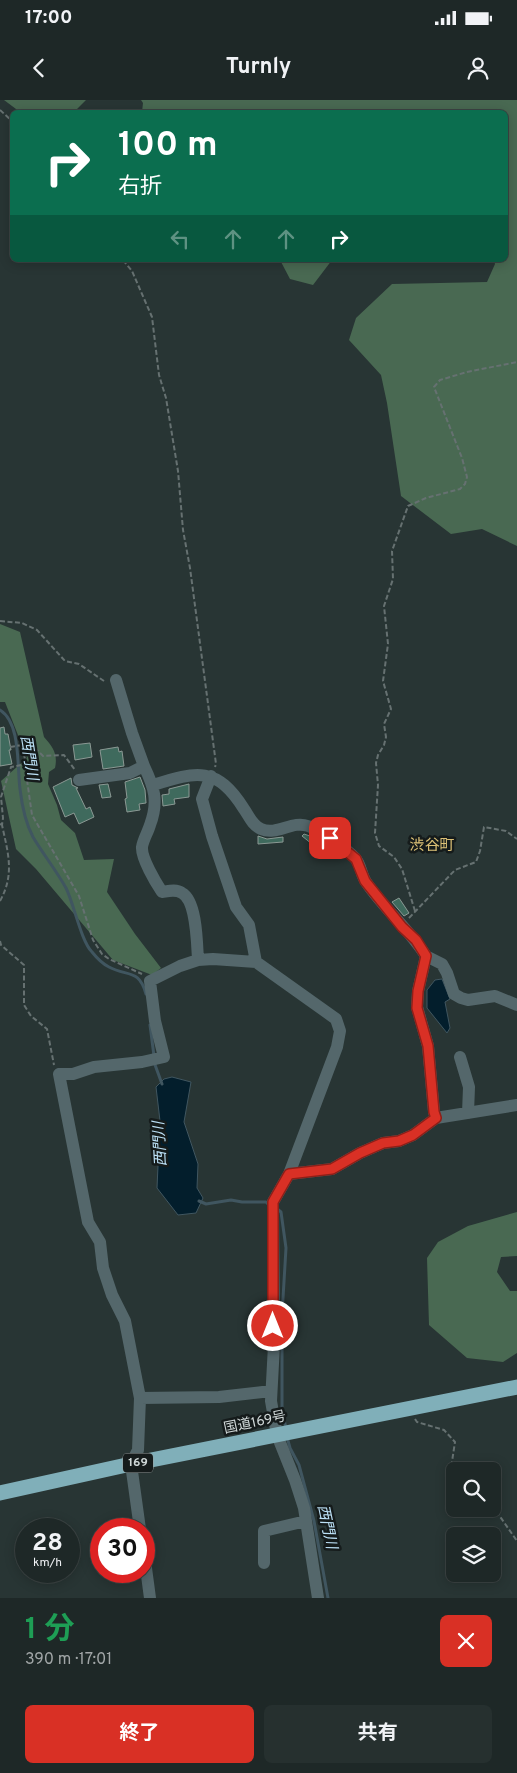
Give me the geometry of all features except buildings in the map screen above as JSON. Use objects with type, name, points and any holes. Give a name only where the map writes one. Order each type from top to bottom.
[{"type":"highway","name":"国道169号","points":[[0,1493],[131,1464],[517,1387]]},
{"type":"street","points":[[116,680],[132,733],[153,785],[154,806],[151,823],[142,848],[152,879],[162,892],[174,890],[181,892],[187,897],[196,928],[198,960]]},
{"type":"street","points":[[79,780],[130,773],[144,766]]},
{"type":"street","points":[[153,785],[173,778],[201,775],[211,776],[229,789],[254,824],[262,830],[274,831],[300,823],[317,830],[356,859],[365,881],[402,927],[416,940],[426,956],[442,964],[454,994],[468,1000],[495,996],[517,1005]]},
{"type":"street","points":[[211,776],[202,799],[212,836],[236,907],[249,925],[256,962]]},
{"type":"street","points":[[426,956],[418,991],[417,1008],[428,1046],[436,1118]]},
{"type":"street","points":[[138,1518],[131,1464],[138,1450],[140,1398],[125,1321],[112,1295],[103,1268],[100,1242],[88,1222],[59,1074],[73,1074],[94,1067],[142,1062],[164,1057],[155,1021],[150,981],[180,966],[198,960],[214,959],[256,962],[336,1019],[340,1031],[337,1047],[289,1174],[273,1207],[274,1345],[271,1401],[277,1435],[304,1508],[318,1598]]},
{"type":"street","points":[[460,1056],[469,1087],[468,1113]]},
{"type":"street","points":[[289,1174],[332,1169],[360,1153],[383,1143],[399,1141],[413,1135],[436,1118],[516,1108]]},
{"type":"street","points":[[140,1398],[219,1397],[272,1391]]},
{"type":"street","points":[[264,1563],[264,1531],[306,1521]]},
{"type":"street","points":[[148,1583],[150,1598]]},
{"type":"path","points":[[0,110],[10,118]]},
{"type":"path","points":[[125,262],[132,271],[152,317],[159,375],[166,398],[178,471],[183,530],[190,568],[216,764],[211,776]]},
{"type":"path","points":[[517,362],[467,372],[440,380],[434,387],[462,458],[467,477],[465,484],[460,488],[426,498],[408,506],[392,551],[393,579],[384,606],[388,644],[383,681],[390,709],[384,724],[386,737],[384,745],[376,763],[378,785],[375,833],[379,846],[394,857],[402,869],[415,911],[455,870],[476,862],[480,851],[484,826],[506,831],[517,839]]},
{"type":"path","points":[[0,621],[22,623],[37,630],[66,661],[79,664],[103,681],[116,680]]},
{"type":"path","points":[[27,780],[30,779],[33,772],[30,741],[43,756],[64,755],[67,757],[79,780]]},
{"type":"path","points":[[11,747],[22,745],[32,815],[80,896],[93,940],[102,954],[142,974],[150,981]]},
{"type":"path","points":[[0,901],[10,870],[1,824],[3,818],[1,797],[8,773],[13,766],[26,764]]},
{"type":"path","points":[[0,941],[24,965],[24,1005],[30,1016],[47,1029],[54,1066],[59,1074]]},
{"type":"path","points":[[409,1410],[417,1422],[444,1430],[455,1442],[452,1462]]},
{"type":"path","points":[[500,1517],[517,1541]]},
{"type":"green space","points":[[4,100],[86,100],[76,110],[17,110]]},
{"type":"green space","points":[[141,100],[517,100],[517,546],[482,529],[451,534],[401,496],[381,375],[349,340],[356,318],[392,284],[487,282],[494,262],[508,262],[508,110],[142,110],[143,103]]},
{"type":"green space","points":[[281,262],[330,262],[313,285],[290,279]]},
{"type":"green space","points":[[0,624],[20,632],[44,737],[55,755],[55,768],[49,772],[48,784],[61,820],[75,833],[84,860],[114,859],[107,892],[135,934],[161,968],[152,975],[113,960],[36,869],[16,849],[1,781],[27,758],[5,702],[0,702]]},
{"type":"green space","points":[[517,1212],[517,1256],[501,1257],[497,1272],[510,1291],[517,1291],[517,1353],[503,1362],[467,1358],[429,1325],[427,1258],[438,1242],[468,1226]]},
{"type":"water","points":[[442,979],[450,999],[445,1002],[450,1028],[447,1033],[427,1008],[427,990],[435,980]]},
{"type":"water","points":[[172,1077],[191,1082],[184,1122],[198,1164],[197,1188],[203,1198],[196,1213],[178,1215],[157,1188],[160,1121],[156,1087],[164,1079]]},
{"type":"waterway","name":"西門川","points":[[0,710],[7,716],[15,735],[21,795],[28,826],[66,888],[84,940],[88,947],[107,966],[132,974],[140,980],[146,994]]},
{"type":"waterway","name":"西門川","points":[[150,1025],[154,1056]]},
{"type":"waterway","name":"西門川","points":[[154,1062],[162,1084]]},
{"type":"waterway","name":"西門川","points":[[199,1201],[206,1204],[231,1200],[266,1202],[268,1204]]},
{"type":"waterway","name":"西門川","points":[[276,1208],[281,1212],[286,1248],[282,1315],[282,1411],[286,1428]]},
{"type":"waterway","name":"西門川","points":[[287,1437],[290,1448],[299,1465],[314,1521],[328,1598]]},
{"type":"district","name":"渋谷町","points":[[432,846]]},
{"type":"route","points":[[273,1326],[273,1202],[289,1174],[332,1169],[360,1153],[383,1143],[399,1141],[413,1135],[436,1118],[428,1046],[417,1008],[418,991],[426,956],[416,940],[402,927],[365,881],[356,859],[330,838]]}]
